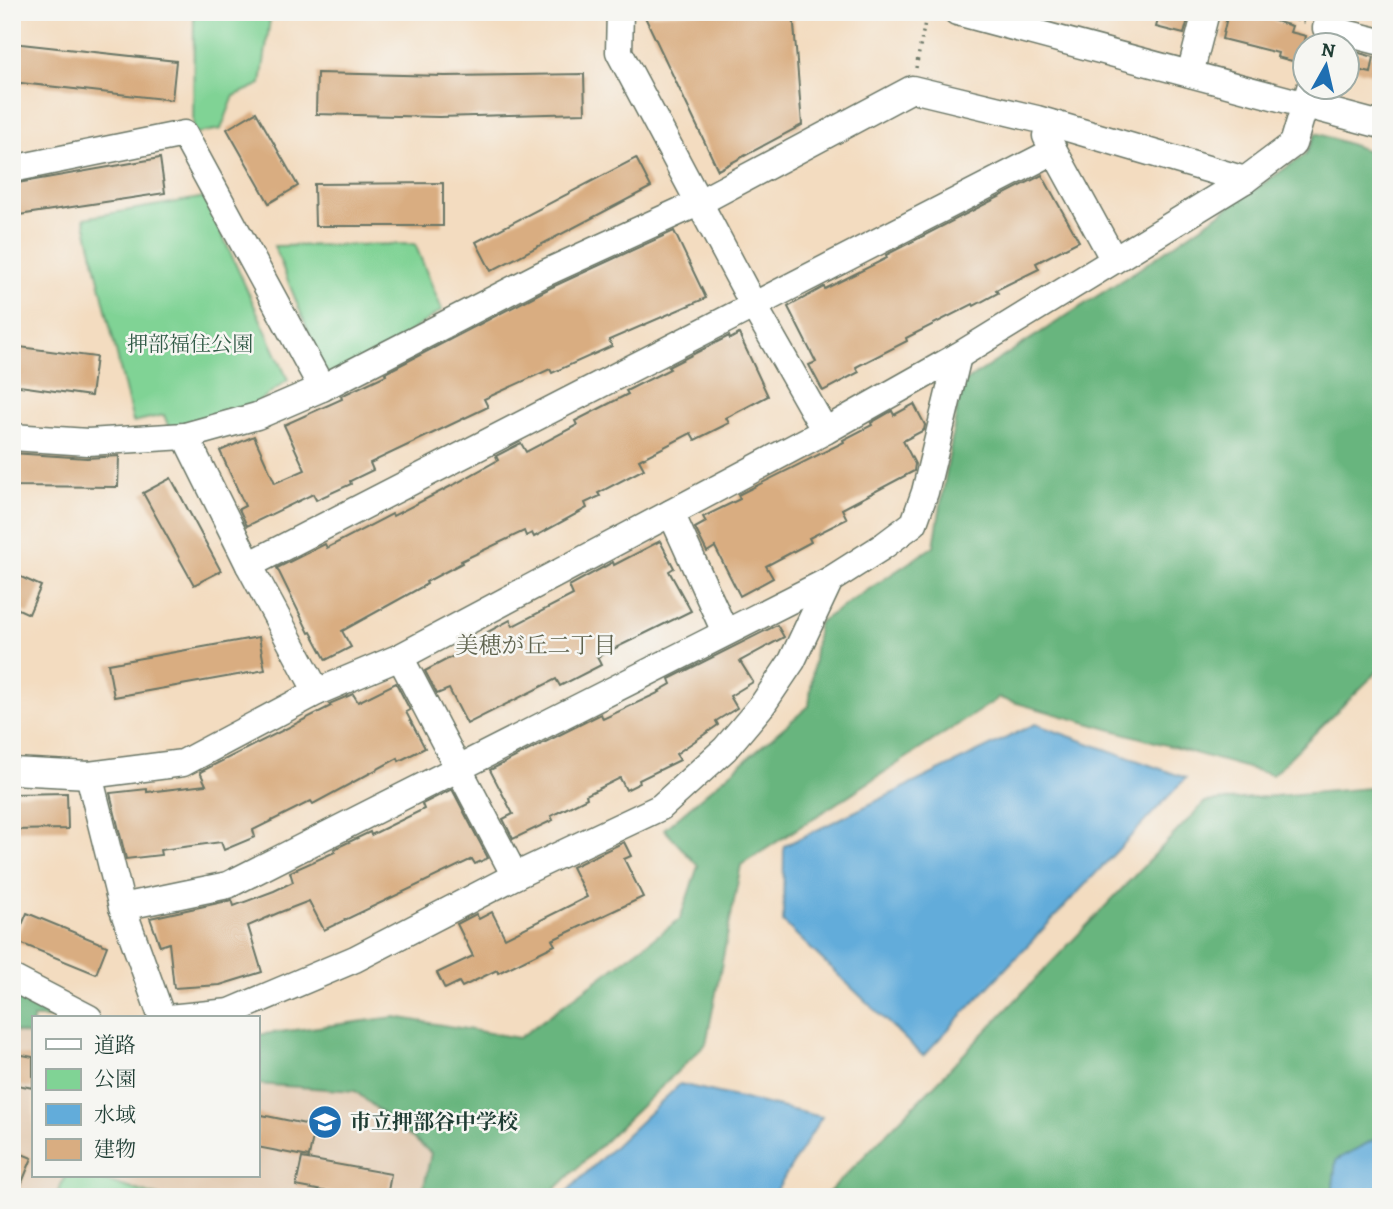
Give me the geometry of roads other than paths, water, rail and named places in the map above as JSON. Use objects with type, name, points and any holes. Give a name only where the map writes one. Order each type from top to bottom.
[{"type":"street","points":[[620,12],[619,52],[754,306],[825,431]]},
{"type":"street","points":[[957,12],[1190,74],[1292,93]]},
{"type":"street","points":[[1190,74],[1206,12]]},
{"type":"street","points":[[1326,29],[1381,42]]},
{"type":"street","points":[[12,437],[88,442],[185,436],[257,416],[322,388],[543,274],[700,202],[912,89],[1037,119],[1245,180]]},
{"type":"street","points":[[12,771],[89,775],[183,763],[317,692],[400,657],[825,431],[958,356],[1245,180],[1293,144],[1305,102]]},
{"type":"street","points":[[1322,102],[1381,125]]},
{"type":"street","points":[[1037,119],[1114,260]]},
{"type":"street","points":[[12,169],[184,134],[322,388]]},
{"type":"street","points":[[249,565],[1054,151]]},
{"type":"street","points":[[122,907],[228,885],[830,580],[882,547],[914,523],[925,492],[958,356]]},
{"type":"street","points":[[185,436],[249,565],[317,692]]},
{"type":"street","points":[[671,513],[725,632]]},
{"type":"street","points":[[189,1016],[230,1012],[355,959],[515,876],[662,807],[725,749],[763,704],[792,661],[830,580]]},
{"type":"street","points":[[400,657],[515,876]]},
{"type":"street","points":[[89,775],[122,907],[161,1016]]},
{"type":"street","points":[[12,978],[85,1016]]},
{"type":"water","points":[[1035,724],[1186,778],[923,1056],[783,922],[784,846]]},
{"type":"water","points":[[680,1084],[822,1117],[772,1197],[561,1197]]},
{"type":"water","points":[[1381,1136],[1381,1197],[1332,1197],[1336,1160]]},
{"type":"place","name":"市立押部谷中学校","points":[[325,1122]]},
{"type":"district","name":"美穂が丘二丁目","points":[[536,645]]},
{"type":"park label","name":"押部福住公園","points":[[190,344]]}]
